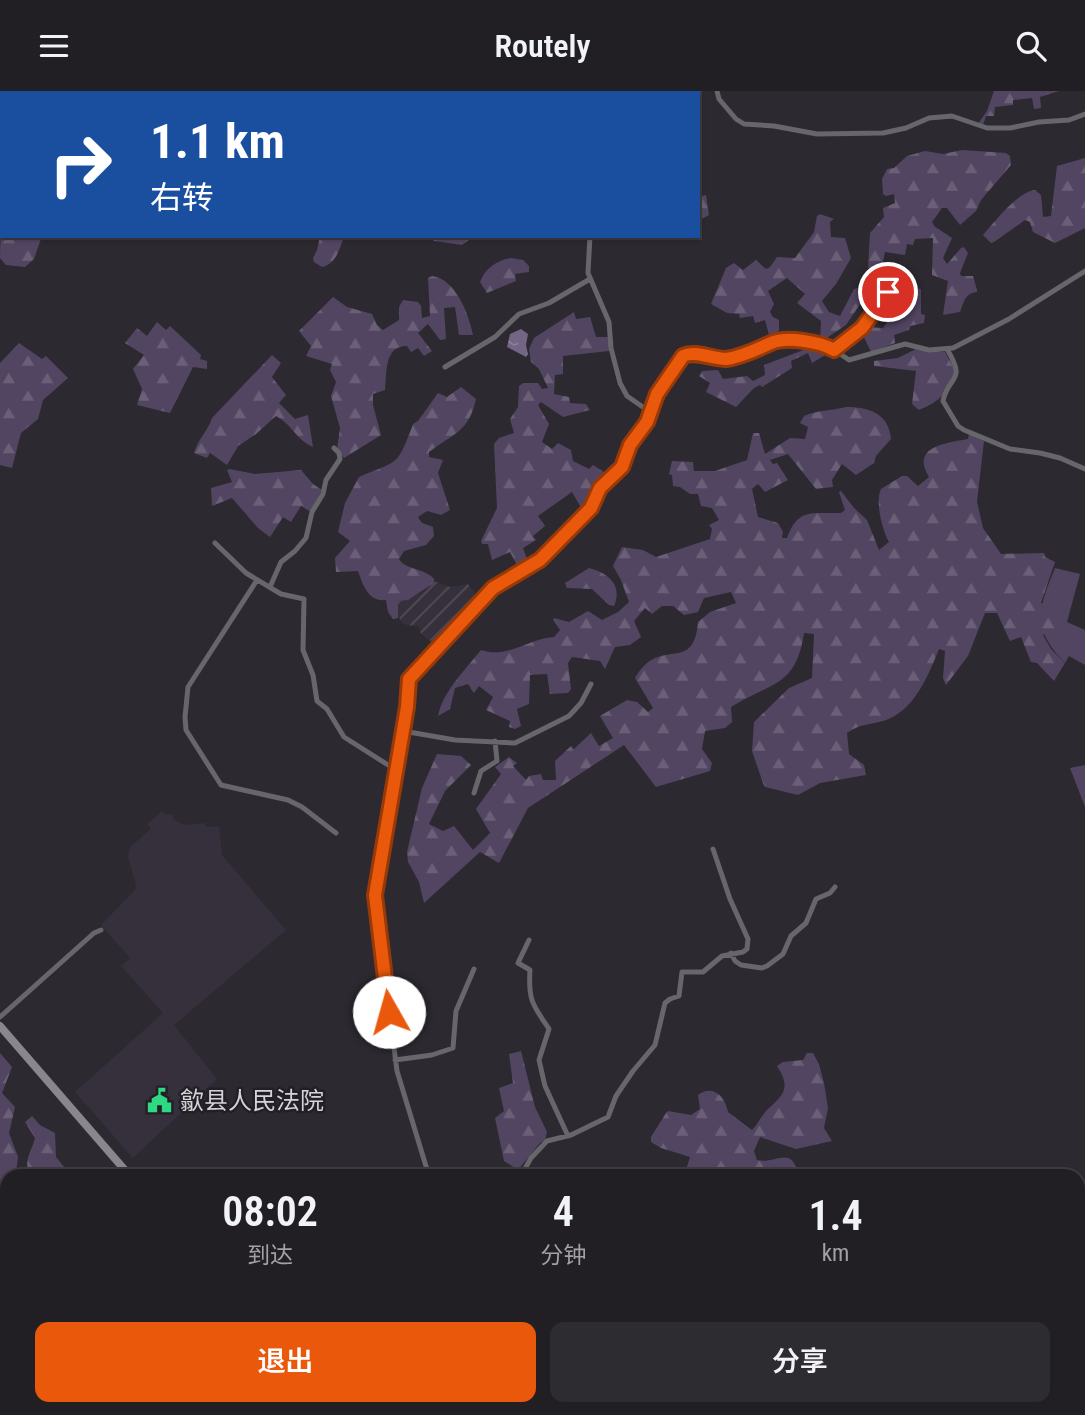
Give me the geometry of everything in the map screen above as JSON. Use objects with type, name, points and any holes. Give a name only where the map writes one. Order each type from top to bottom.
[{"type":"main road","points":[[0,1026],[124,1169]]},
{"type":"main road","points":[[0,1035],[116,1169]]},
{"type":"street","points":[[717,91],[719,99],[740,122],[817,134],[883,133],[906,128],[927,118],[952,117],[987,128],[1010,128],[1069,120],[1085,114]]},
{"type":"street","points":[[590,238],[587,269],[609,322],[611,348],[621,385],[627,396],[650,412]]},
{"type":"street","points":[[427,1169],[404,1101],[395,1060],[375,895],[403,731],[408,681],[412,673],[495,586],[540,560],[591,508],[600,488],[622,467],[630,445],[647,422],[657,394],[686,354],[727,359],[752,353],[776,341],[813,342],[834,350],[851,361],[905,344],[929,350],[947,349],[1009,319],[1085,271]]},
{"type":"street","points":[[834,350],[862,328],[895,277]]},
{"type":"street","points":[[445,367],[495,337],[519,314],[549,303],[590,279]]},
{"type":"street","points":[[947,349],[957,373],[943,401],[960,428],[1007,448],[1060,457],[1085,470]]},
{"type":"street","points":[[270,587],[279,565],[296,551],[307,535],[312,512],[340,459],[334,448]]},
{"type":"street","points":[[215,543],[246,573],[281,594],[304,600],[303,650],[313,675],[317,701],[327,709],[344,737],[396,770]]},
{"type":"street","points":[[257,580],[189,684],[186,730],[221,785],[288,800],[302,807],[336,833]]},
{"type":"street","points":[[403,731],[454,740],[517,743],[562,721],[578,707],[591,684]]},
{"type":"street","points":[[474,793],[481,771],[497,761],[495,741]]},
{"type":"street","points":[[526,1169],[541,1146],[552,1139],[568,1136],[608,1117],[616,1096],[632,1071],[655,1045],[665,1003],[679,996],[682,972],[703,972],[722,956],[747,949],[748,943],[713,849]]},
{"type":"street","points":[[731,953],[741,965],[762,968],[767,966],[783,954],[789,940],[806,922],[816,899],[830,893],[835,887]]},
{"type":"street","points":[[0,1017],[94,933],[101,930]]},
{"type":"street","points":[[529,940],[517,961],[530,970],[528,984],[534,1009],[549,1029],[540,1060],[545,1086],[568,1136]]},
{"type":"street","points":[[395,1060],[432,1055],[453,1048],[456,1011],[474,969]]},
{"type":"shaded area","points":[[434,581],[450,587],[468,584],[479,599],[436,645],[421,634],[419,627],[403,624],[397,614],[398,601],[424,591]]},
{"type":"shaded area","points":[[162,811],[166,815],[172,814],[174,820],[185,825],[205,823],[206,827],[219,826],[222,855],[286,930],[174,1025],[217,1079],[133,1158],[75,1092],[163,1013],[121,966],[130,958],[101,925],[135,890],[128,857],[130,847],[151,829],[147,824]]},
{"type":"green space","points":[[994,91],[1059,91],[1040,97],[1041,108],[1034,109],[1032,98],[1013,100],[1013,105],[995,107],[994,116],[986,116],[983,125],[978,124],[987,111]]},
{"type":"green space","points":[[962,150],[1006,153],[1010,156],[1011,165],[981,200],[976,211],[960,225],[947,208],[942,208],[932,222],[952,238],[943,258],[947,264],[961,248],[964,247],[968,253],[960,273],[961,276],[973,276],[977,290],[967,296],[960,312],[943,315],[948,281],[932,275],[933,238],[915,239],[913,245],[907,244],[905,255],[885,252],[880,275],[868,268],[870,233],[884,217],[883,208],[895,203],[894,194],[883,194],[882,179],[887,169],[894,168],[907,156],[925,151],[943,154]]},
{"type":"green space","points":[[1085,158],[1085,228],[1055,243],[1033,232],[1030,222],[1025,220],[994,242],[991,243],[983,235],[1007,208],[1035,190],[1041,195],[1043,217],[1051,216],[1057,166]]},
{"type":"green space","points":[[706,195],[709,215],[700,220],[700,196]]},
{"type":"green space","points":[[820,214],[834,219],[830,222],[831,237],[845,238],[851,258],[836,284],[822,301],[829,312],[840,316],[854,289],[862,287],[867,294],[846,325],[828,337],[830,344],[820,341],[821,321],[797,303],[805,294],[787,278],[768,291],[774,304],[770,312],[779,320],[779,331],[769,335],[765,320],[755,323],[753,316],[740,318],[739,314],[727,313],[711,304],[726,268],[734,263],[743,270],[756,260],[766,269],[777,257],[795,258],[814,232],[817,216]]},
{"type":"green space","points":[[1,238],[41,238],[34,259],[25,267],[6,265],[0,258]]},
{"type":"green space","points":[[320,238],[343,238],[339,251],[327,265],[322,267],[314,262]]},
{"type":"green space","points":[[427,238],[471,238],[462,245]]},
{"type":"green space","points":[[511,258],[523,260],[529,266],[529,272],[515,274],[516,281],[487,293],[480,282],[485,273],[496,263]]},
{"type":"green space","points":[[432,276],[448,284],[460,299],[473,335],[459,335],[455,307],[444,308],[446,339],[440,340],[428,324],[418,333],[432,351],[424,356],[418,348],[411,352],[407,346],[394,350],[388,361],[385,390],[373,394],[373,405],[381,435],[344,458],[337,449],[340,428],[331,396],[336,382],[330,370],[332,364],[306,356],[311,346],[299,331],[333,297],[347,307],[372,314],[377,325],[383,330],[399,320],[399,307],[403,300],[418,302],[422,318],[430,316],[428,278]]},
{"type":"green space","points":[[894,284],[921,289],[921,314],[925,315],[924,323],[910,326],[909,330],[894,335],[895,343],[871,352],[862,333],[867,327],[883,328],[897,308],[885,299]]},
{"type":"green space","points":[[574,312],[576,319],[590,317],[596,337],[609,337],[609,351],[563,356],[563,374],[555,375],[554,394],[569,397],[570,403],[586,404],[590,410],[563,417],[541,402],[538,405],[549,424],[542,442],[552,449],[558,443],[571,450],[573,461],[589,469],[593,465],[610,476],[597,488],[591,503],[583,511],[572,492],[538,516],[545,526],[533,536],[536,540],[523,548],[527,559],[517,565],[510,552],[492,560],[488,544],[482,544],[481,541],[497,508],[494,444],[499,438],[514,433],[510,419],[518,407],[519,386],[523,383],[538,383],[542,389],[548,388],[539,369],[531,362],[529,349],[534,338]]},
{"type":"green space","points":[[157,322],[166,330],[170,326],[201,355],[200,359],[207,361],[207,369],[193,367],[170,413],[137,405],[142,389],[133,369],[144,355],[125,343],[137,328],[147,336]]},
{"type":"green space","points":[[19,343],[42,359],[46,356],[68,378],[43,400],[38,419],[21,433],[12,468],[0,465],[0,363]]},
{"type":"green space","points":[[805,344],[814,344],[832,351],[812,363],[808,353],[791,361],[792,368],[762,387],[760,385],[754,388],[736,407],[706,392],[710,383],[699,376],[702,371],[718,370],[723,379],[747,376],[753,381],[765,375],[764,365],[806,349]]},
{"type":"green space","points":[[916,349],[945,352],[955,370],[943,395],[919,410],[912,404],[916,371],[874,366],[874,361],[898,358]]},
{"type":"green space","points":[[272,355],[281,363],[272,377],[286,395],[279,403],[295,419],[308,415],[313,447],[276,416],[238,446],[227,465],[210,453],[207,458],[194,453],[212,418]]},
{"type":"green space","points":[[461,387],[476,399],[469,419],[459,431],[429,452],[429,457],[443,460],[438,473],[450,510],[441,515],[427,511],[418,517],[422,523],[433,527],[434,536],[426,545],[404,551],[399,559],[402,563],[430,575],[434,583],[408,600],[398,601],[398,618],[393,619],[388,612],[386,600],[371,595],[364,587],[358,571],[336,572],[335,558],[350,541],[338,532],[345,503],[359,477],[395,460],[413,424],[438,393],[447,397]]},
{"type":"green space","points":[[846,407],[869,410],[882,417],[886,423],[891,439],[876,456],[874,463],[856,475],[842,464],[832,480],[833,487],[816,489],[788,454],[770,460],[773,464],[777,463],[788,480],[765,492],[758,484],[752,489],[758,517],[778,523],[783,532],[782,538],[787,538],[796,521],[808,514],[841,513],[845,510],[839,492],[841,491],[867,520],[879,550],[889,542],[880,515],[881,489],[902,476],[907,476],[918,486],[929,477],[924,467],[924,459],[927,452],[934,448],[968,439],[969,434],[984,441],[977,502],[983,528],[1001,554],[1044,553],[1045,557],[1055,562],[1041,603],[1056,610],[1055,628],[1043,635],[1051,649],[1065,663],[1054,681],[1037,663],[1031,662],[1021,637],[1010,641],[997,613],[985,613],[968,656],[946,685],[943,678],[945,651],[939,649],[918,692],[903,710],[883,721],[860,726],[847,733],[849,754],[864,765],[866,775],[820,783],[798,795],[765,787],[752,751],[754,722],[789,688],[812,678],[814,634],[804,633],[795,664],[788,674],[731,707],[732,722],[725,728],[705,731],[702,749],[712,763],[710,771],[656,787],[624,745],[528,808],[499,863],[480,852],[424,903],[419,882],[408,862],[407,852],[422,788],[437,754],[461,756],[471,765],[445,791],[429,824],[443,831],[454,826],[473,850],[490,833],[476,809],[501,774],[495,767],[509,757],[517,763],[513,766],[526,780],[529,776],[541,774],[543,780],[556,780],[555,761],[571,746],[574,749],[591,733],[599,746],[613,738],[600,716],[627,700],[637,702],[648,712],[653,708],[635,678],[644,666],[655,658],[686,650],[696,636],[698,622],[710,612],[736,603],[731,592],[704,598],[698,612],[684,615],[673,606],[662,606],[652,614],[645,608],[634,621],[641,637],[630,645],[615,647],[605,669],[600,661],[572,657],[568,663],[571,689],[568,693],[550,694],[547,674],[530,675],[529,704],[517,709],[521,726],[515,729],[509,727],[510,721],[486,710],[493,697],[479,686],[474,693],[468,684],[455,688],[450,709],[438,716],[450,689],[481,650],[500,652],[554,637],[560,630],[554,618],[569,622],[588,611],[602,620],[618,612],[629,602],[613,566],[622,547],[643,550],[656,557],[710,539],[712,529],[709,525],[719,520],[712,508],[701,506],[698,494],[690,494],[673,486],[672,475],[669,474],[672,461],[693,462],[694,471],[715,471],[747,460],[753,433],[759,433],[765,454],[790,438],[805,439],[808,427],[800,423],[804,416]]},
{"type":"green space","points":[[227,470],[255,474],[301,470],[322,490],[311,512],[301,506],[291,522],[283,517],[270,537],[258,528],[232,498],[212,506],[211,488],[232,482]]},
{"type":"green space","points":[[589,568],[612,581],[617,592],[614,606],[609,605],[592,589],[567,588],[565,583]]},
{"type":"green space","points":[[1055,568],[1080,574],[1067,622],[1085,630],[1085,665],[1069,656],[1065,663],[1054,651],[1042,629],[1042,607]]},
{"type":"green space","points":[[1085,765],[1085,807],[1070,768]]},
{"type":"green space","points":[[521,1051],[535,1107],[547,1132],[545,1140],[519,1169],[504,1161],[495,1118],[504,1111],[499,1088],[513,1083],[509,1054]]},
{"type":"green space","points":[[0,1053],[12,1067],[2,1093],[15,1107],[9,1133],[18,1157],[16,1169],[0,1169]]},
{"type":"green space","points":[[807,1053],[813,1053],[819,1064],[828,1108],[824,1128],[832,1141],[796,1149],[760,1137],[754,1151],[757,1160],[788,1158],[797,1169],[686,1169],[690,1157],[651,1142],[651,1137],[668,1111],[691,1115],[700,1109],[698,1095],[709,1091],[718,1093],[728,1112],[752,1130],[784,1091],[784,1080],[777,1066],[783,1062],[803,1060]]},
{"type":"green space","points":[[32,1116],[40,1125],[55,1133],[56,1157],[65,1169],[28,1169],[27,1161],[35,1138],[25,1122]]},
{"type":"water","points":[[521,329],[528,334],[526,357],[507,347],[510,334]]},
{"type":"place","name":"歙县人民法院","points":[[160,1101]]},
{"type":"route","points":[[389,1012],[375,895],[410,676],[493,588],[540,560],[591,508],[600,488],[622,467],[630,445],[647,422],[652,403],[683,356],[689,354],[727,359],[752,353],[776,341],[813,342],[834,350],[862,328],[888,292]]}]
